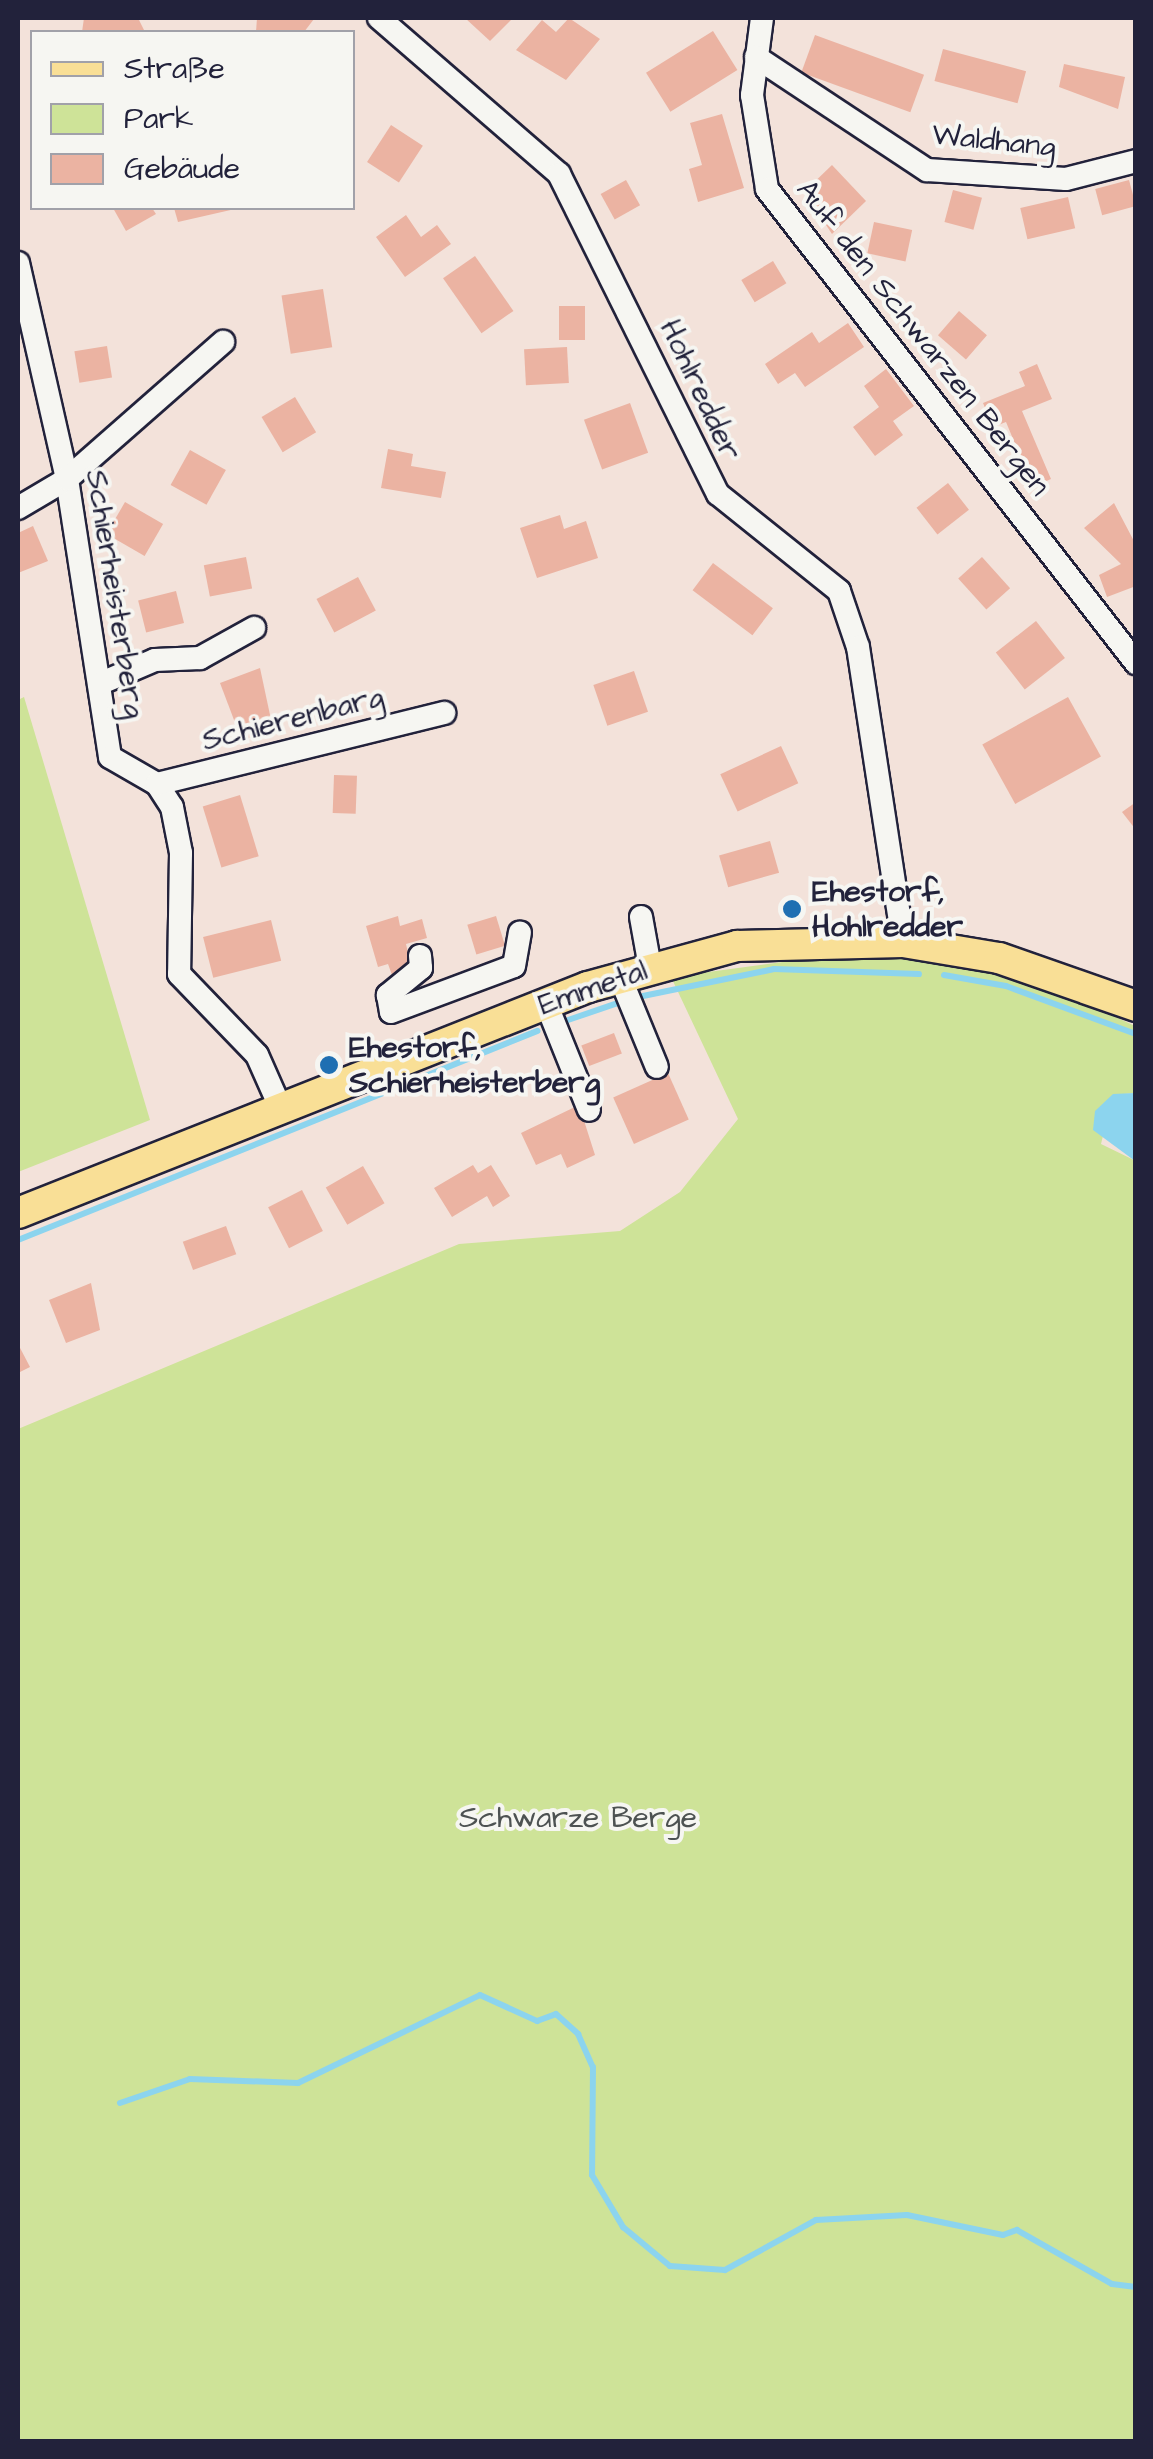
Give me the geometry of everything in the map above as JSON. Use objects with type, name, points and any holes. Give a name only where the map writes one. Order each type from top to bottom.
[{"type":"main road","name":"Emmetal","points":[[18,1213],[546,1003],[650,968],[784,941],[903,942],[999,958],[1136,1006]]},
{"type":"street","name":"Hohlredder","points":[[379,18],[560,174],[718,494],[839,590],[858,648],[903,942]]},
{"type":"street","name":"Auf den Schwarzen Bergen","points":[[762,18],[756,58],[755,139],[767,188],[1136,664]]},
{"type":"street","name":"Waldhang","points":[[756,58],[926,170],[1066,180],[1136,161]]},
{"type":"street","name":"Schierheisterberg","points":[[18,264],[67,479],[110,758],[157,784]]},
{"type":"street","points":[[18,508],[67,479],[223,342]]},
{"type":"street","points":[[99,684],[156,660],[200,658],[254,628]]},
{"type":"street","name":"Schierenbarg","points":[[157,784],[444,713]]},
{"type":"street","points":[[157,784],[182,853],[179,974],[265,1067],[280,1108]]},
{"type":"street","points":[[642,917],[650,968]]},
{"type":"street","points":[[420,956],[421,968],[392,988],[386,1006],[398,1012],[448,996],[514,966],[520,933]]},
{"type":"street","points":[[620,977],[656,1067]]},
{"type":"street","points":[[448,996],[458,1036]]},
{"type":"street","points":[[546,1003],[589,1110]]},
{"type":"green space","points":[[24,697],[150,1120],[18,1172],[18,700]]},
{"type":"green space","name":"Schwarze Berge","points":[[849,953],[959,965],[1071,996],[1135,1026],[1135,1093],[1113,1095],[1101,1144],[1136,1161],[1135,2441],[18,2442],[18,1429],[459,1244],[620,1231],[680,1192],[738,1119],[671,977]]},
{"type":"water","points":[[1136,1093],[1135,1161],[1093,1130],[1095,1111],[1113,1094]]},
{"type":"building","points":[[84,18],[138,18],[144,30],[82,30]]},
{"type":"building","points":[[257,18],[314,19],[306,30],[256,30]]},
{"type":"building","points":[[465,18],[513,18],[490,41]]},
{"type":"building","points":[[569,18],[600,39],[566,80],[516,50],[542,20],[556,32]]},
{"type":"building","points":[[713,31],[737,70],[670,112],[646,73]]},
{"type":"building","points":[[815,35],[924,75],[910,112],[801,73]]},
{"type":"building","points":[[943,49],[1026,71],[1018,103],[934,81]]},
{"type":"building","points":[[1064,64],[1125,77],[1118,109],[1059,87]]},
{"type":"building","points":[[722,114],[744,188],[698,202],[689,169],[702,165],[690,123]]},
{"type":"building","points":[[391,125],[423,146],[399,183],[367,162]]},
{"type":"building","points":[[832,165],[866,201],[832,234],[804,192]]},
{"type":"building","points":[[626,180],[640,205],[615,219],[601,194]]},
{"type":"building","points":[[1129,180],[1136,206],[1102,215],[1095,189]]},
{"type":"building","points":[[953,190],[982,198],[973,230],[944,222]]},
{"type":"building","points":[[1068,197],[1075,228],[1027,239],[1020,208]]},
{"type":"building","points":[[114,210],[153,210],[156,214],[126,231]]},
{"type":"building","points":[[175,210],[231,210],[178,222]]},
{"type":"building","points":[[406,215],[421,237],[437,225],[451,244],[405,277],[376,237]]},
{"type":"building","points":[[874,222],[912,230],[905,261],[867,253]]},
{"type":"building","points":[[475,256],[513,311],[481,333],[443,278]]},
{"type":"building","points":[[773,261],[786,283],[755,302],[741,280]]},
{"type":"building","points":[[323,289],[332,347],[291,354],[282,296]]},
{"type":"building","points":[[559,306],[585,306],[585,340],[559,340]]},
{"type":"building","points":[[959,311],[987,335],[966,359],[938,335]]},
{"type":"building","points":[[848,323],[864,347],[805,387],[795,373],[778,384],[765,364],[812,332],[819,343]]},
{"type":"building","points":[[107,346],[112,378],[79,383],[74,351]]},
{"type":"building","points":[[567,347],[569,383],[526,385],[524,349]]},
{"type":"building","points":[[1037,364],[1052,399],[1022,411],[1051,479],[1033,487],[1006,422],[993,427],[983,403],[1025,386],[1019,372]]},
{"type":"building","points":[[886,369],[914,406],[893,421],[903,435],[875,456],[853,427],[879,407],[864,386]]},
{"type":"building","points":[[295,397],[316,432],[283,452],[262,417]]},
{"type":"building","points":[[630,403],[648,453],[602,470],[584,420]]},
{"type":"building","points":[[388,449],[413,454],[411,466],[446,472],[441,498],[381,488]]},
{"type":"building","points":[[190,450],[226,470],[206,505],[171,485]]},
{"type":"building","points":[[948,483],[969,510],[937,534],[916,508]]},
{"type":"building","points":[[125,502],[163,524],[145,556],[107,534]]},
{"type":"building","points":[[1114,503],[1136,545],[1136,586],[1107,597],[1099,575],[1121,564],[1084,528]]},
{"type":"building","points":[[560,515],[564,529],[586,521],[598,558],[537,578],[520,528]]},
{"type":"building","points":[[33,526],[48,561],[18,573],[18,533]]},
{"type":"building","points":[[246,557],[252,588],[210,597],[204,565]]},
{"type":"building","points":[[982,557],[1010,588],[986,610],[958,578]]},
{"type":"building","points":[[713,563],[773,608],[752,635],[693,590]]},
{"type":"building","points":[[358,577],[376,611],[334,633],[317,599]]},
{"type":"building","points":[[176,591],[184,623],[146,632],[138,600]]},
{"type":"building","points":[[1036,621],[1065,658],[1025,689],[996,652]]},
{"type":"building","points":[[260,668],[273,729],[242,741],[220,683]]},
{"type":"building","points":[[634,671],[648,712],[607,726],[593,685]]},
{"type":"building","points":[[1068,697],[1101,756],[1015,804],[982,745]]},
{"type":"building","points":[[781,746],[798,783],[738,811],[720,774]]},
{"type":"building","points":[[334,775],[357,776],[356,814],[333,813]]},
{"type":"building","points":[[240,795],[259,856],[221,868],[203,806]]},
{"type":"building","points":[[1136,802],[1136,830],[1122,812]]},
{"type":"building","points":[[770,841],[779,873],[728,887],[719,856]]},
{"type":"building","points":[[398,916],[400,926],[422,919],[427,938],[406,944],[411,966],[392,975],[388,964],[378,967],[366,926]]},
{"type":"building","points":[[496,916],[505,946],[476,954],[467,925]]},
{"type":"building","points":[[271,920],[281,961],[213,978],[203,937]]},
{"type":"building","points":[[614,1033],[622,1054],[589,1066],[581,1046]]},
{"type":"building","points":[[668,1073],[689,1120],[634,1144],[613,1097]]},
{"type":"building","points":[[579,1105],[595,1155],[567,1168],[561,1154],[536,1165],[521,1133]]},
{"type":"building","points":[[473,1165],[478,1173],[491,1165],[510,1196],[493,1207],[487,1196],[452,1217],[434,1188]]},
{"type":"building","points":[[363,1166],[384,1203],[347,1225],[326,1188]]},
{"type":"building","points":[[302,1190],[323,1231],[289,1248],[268,1207]]},
{"type":"building","points":[[226,1226],[236,1254],[193,1270],[183,1242]]},
{"type":"building","points":[[91,1283],[100,1330],[66,1343],[49,1300]]},
{"type":"building","points":[[18,1344],[30,1367],[18,1373]]},
{"type":"waterway","points":[[643,996],[774,969],[919,974]]},
{"type":"waterway","points":[[944,975],[1006,986],[1136,1034]]},
{"type":"waterway","points":[[568,1020],[618,1003]]},
{"type":"waterway","points":[[18,1240],[537,1031]]},
{"type":"waterway","points":[[120,2103],[190,2079],[298,2083],[480,1995],[537,2021],[556,2014],[578,2034],[593,2067],[592,2175],[623,2227],[670,2266],[725,2270],[816,2220],[907,2215],[1003,2235],[1017,2230],[1112,2284],[1136,2287]]},
{"type":"place","name":"Ehestorf, Hohlredder","points":[[792,909]]},
{"type":"place","name":"Ehestorf, Schierheisterberg","points":[[329,1065]]}]
